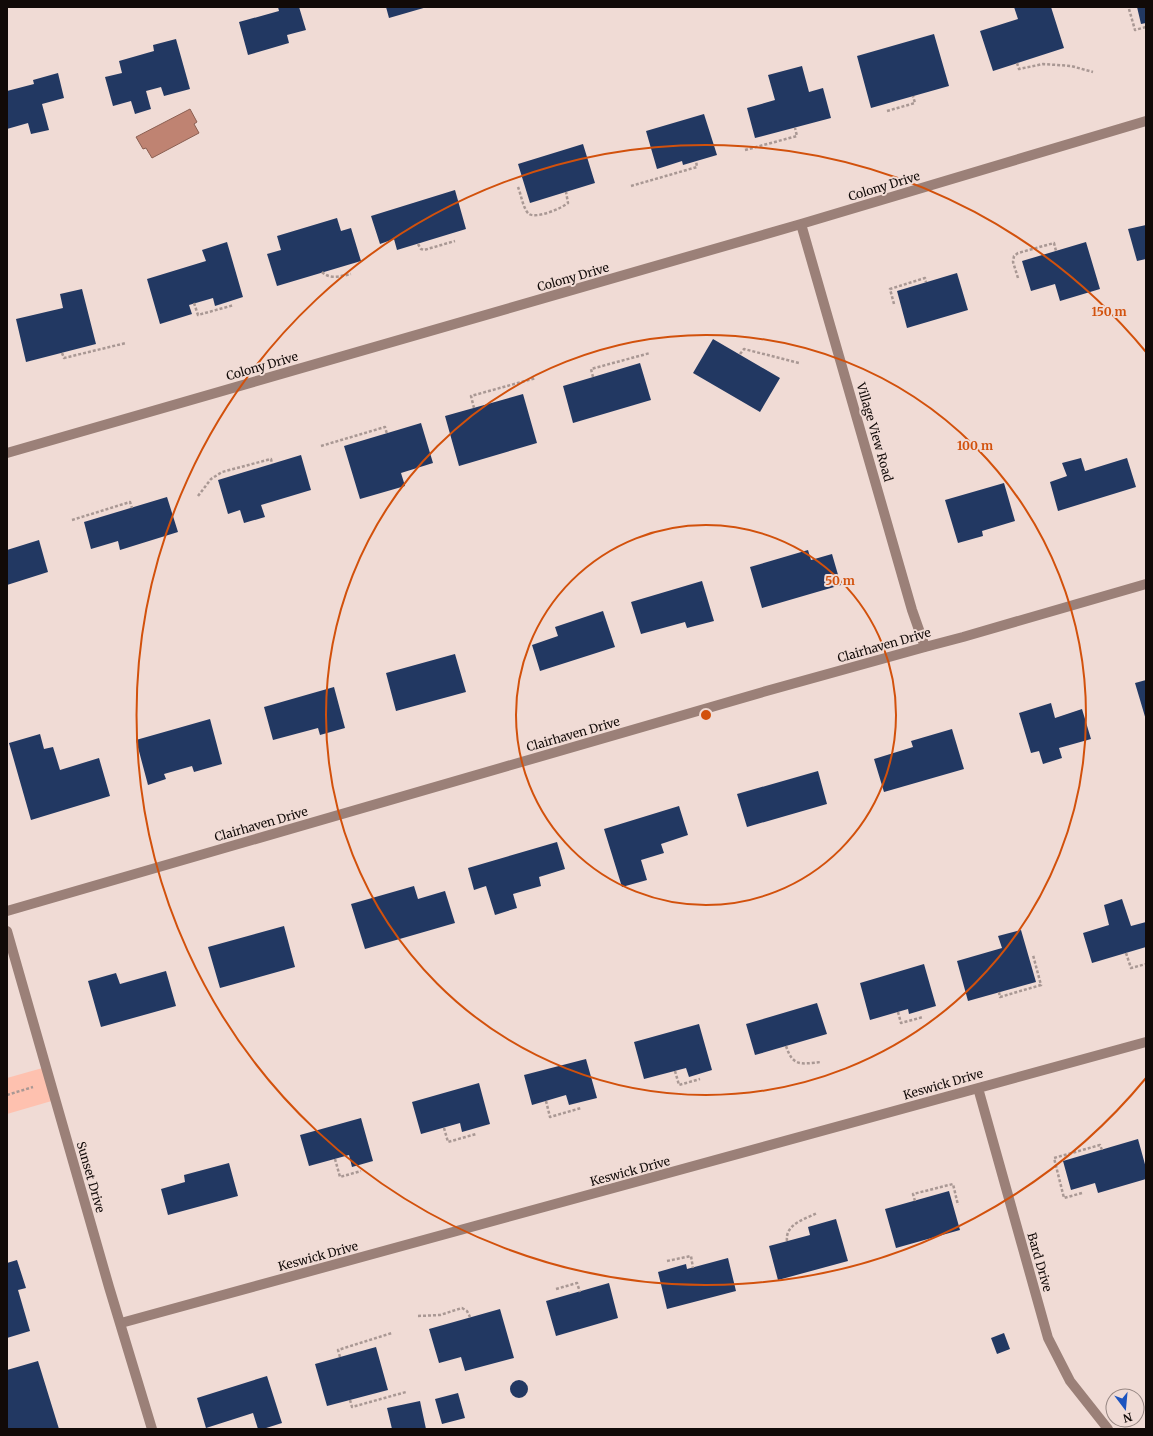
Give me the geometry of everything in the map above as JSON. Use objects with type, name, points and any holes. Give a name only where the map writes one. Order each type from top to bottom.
[{"type":"street","name":"Colony Drive","points":[[7,454],[801,224],[1146,122]]},
{"type":"street","name":"Village View Road","points":[[801,224],[910,603],[925,647]]},
{"type":"street","name":"Clairhaven Drive","points":[[7,911],[925,647],[963,638],[1146,584]]},
{"type":"street","name":"Sunset Drive","points":[[7,931],[109,1287],[152,1429]]},
{"type":"street","name":"Keswick Drive","points":[[121,1323],[1146,1042]]},
{"type":"street","name":"Bard Drive","points":[[978,1088],[1048,1338],[1070,1381],[1108,1429]]},
{"type":"path","points":[[1129,9],[1134,30],[1146,27]]},
{"type":"path","points":[[1017,63],[1019,69],[1042,64],[1071,66],[1093,72]]},
{"type":"path","points":[[887,111],[915,103],[913,96]]},
{"type":"path","points":[[745,150],[797,136],[795,128]]},
{"type":"path","points":[[631,186],[697,167],[696,161]]},
{"type":"path","points":[[518,187],[529,214],[536,216],[562,208],[568,203],[566,192]]},
{"type":"path","points":[[418,244],[421,249],[424,250],[455,241]]},
{"type":"path","points":[[1018,278],[1013,262],[1014,256],[1018,253],[1054,243],[1056,251]]},
{"type":"path","points":[[322,272],[326,276],[333,277],[351,274]]},
{"type":"path","points":[[894,304],[890,289],[925,278],[926,282]]},
{"type":"path","points":[[194,303],[198,315],[234,305]]},
{"type":"path","points":[[62,353],[64,358],[126,343]]},
{"type":"path","points":[[740,354],[744,349],[799,363]]},
{"type":"path","points":[[593,377],[591,369],[650,353]]},
{"type":"path","points":[[474,408],[471,396],[536,378]]},
{"type":"path","points":[[321,446],[385,427],[387,434]]},
{"type":"path","points":[[198,496],[211,479],[222,472],[271,459],[272,464]]},
{"type":"path","points":[[72,520],[130,502],[132,508]]},
{"type":"path","points":[[1126,953],[1131,968],[1146,964]]},
{"type":"path","points":[[999,992],[1000,997],[1041,985],[1033,955]]},
{"type":"path","points":[[898,1012],[902,1023],[923,1017]]},
{"type":"path","points":[[786,1046],[789,1056],[793,1061],[805,1064],[821,1062]]},
{"type":"path","points":[[674,1071],[679,1086],[700,1079]]},
{"type":"path","points":[[7,1095],[33,1087]]},
{"type":"path","points":[[546,1101],[550,1116],[581,1108]]},
{"type":"path","points":[[444,1128],[448,1142],[476,1134]]},
{"type":"path","points":[[1082,1193],[1064,1198],[1054,1158],[1100,1145],[1102,1150]]},
{"type":"path","points":[[335,1159],[340,1177],[361,1171]]},
{"type":"path","points":[[915,1201],[913,1194],[953,1184],[958,1205]]},
{"type":"path","points":[[787,1241],[789,1229],[800,1221],[817,1213]]},
{"type":"path","points":[[667,1261],[691,1256],[693,1268]]},
{"type":"path","points":[[556,1289],[577,1283],[580,1292]]},
{"type":"path","points":[[418,1316],[440,1315],[462,1308],[467,1311],[470,1317]]},
{"type":"path","points":[[340,1357],[338,1350],[392,1333]]},
{"type":"path","points":[[350,1400],[352,1407],[406,1392]]},
{"type":"shaded area","points":[[190,109],[197,122],[194,124],[199,133],[152,158],[146,148],[143,149],[136,137]]},
{"type":"shaded area","points":[[46,1067],[55,1100],[7,1114],[7,1078]]},
{"type":"building","points":[[278,7],[299,7],[306,30],[287,35],[289,43],[248,55],[239,22],[279,11]]},
{"type":"building","points":[[386,7],[427,7],[389,18]]},
{"type":"building","points":[[1014,7],[1051,7],[1064,48],[993,71],[980,31],[1018,19]]},
{"type":"building","points":[[1137,7],[1146,7],[1146,23],[1141,24]]},
{"type":"building","points":[[934,34],[949,86],[871,108],[857,56]]},
{"type":"building","points":[[176,39],[190,89],[164,96],[161,87],[146,91],[151,109],[135,114],[131,101],[113,106],[105,77],[122,73],[119,61],[154,51],[153,45]]},
{"type":"building","points":[[802,66],[809,92],[823,88],[831,118],[755,138],[747,108],[775,100],[768,75]]},
{"type":"building","points":[[58,73],[64,98],[42,104],[49,130],[31,134],[28,123],[7,129],[7,91],[34,84],[33,80]]},
{"type":"building","points":[[704,114],[717,155],[683,165],[682,161],[657,169],[646,131]]},
{"type":"building","points":[[583,144],[595,183],[530,203],[518,164]]},
{"type":"building","points":[[455,190],[466,229],[397,250],[394,239],[380,244],[371,216]]},
{"type":"building","points":[[337,218],[341,231],[351,228],[361,261],[277,286],[267,254],[281,250],[277,236]]},
{"type":"building","points":[[1146,225],[1146,259],[1137,261],[1128,229]]},
{"type":"building","points":[[227,242],[243,297],[215,306],[213,298],[189,305],[192,314],[160,324],[147,279],[206,261],[202,250]]},
{"type":"building","points":[[1086,242],[1100,289],[1060,301],[1055,284],[1031,291],[1022,261]]},
{"type":"building","points":[[957,273],[968,310],[907,328],[897,291]]},
{"type":"building","points":[[82,289],[96,344],[26,362],[16,319],[63,308],[60,294]]},
{"type":"building","points":[[713,339],[780,378],[760,412],[693,373]]},
{"type":"building","points":[[640,363],[651,400],[573,423],[563,386]]},
{"type":"building","points":[[523,394],[537,443],[459,466],[445,416]]},
{"type":"building","points":[[421,423],[433,463],[401,473],[405,486],[360,499],[344,446]]},
{"type":"building","points":[[301,455],[311,490],[261,505],[265,517],[244,523],[240,510],[228,514],[218,480]]},
{"type":"building","points":[[1081,458],[1085,471],[1127,458],[1136,487],[1058,511],[1050,482],[1067,476],[1062,463]]},
{"type":"building","points":[[1004,483],[1015,521],[982,531],[983,536],[958,543],[945,500]]},
{"type":"building","points":[[167,497],[178,532],[120,550],[118,541],[91,549],[84,522]]},
{"type":"building","points":[[39,540],[48,572],[7,585],[7,550]]},
{"type":"building","points":[[808,550],[811,560],[832,554],[841,585],[762,608],[750,567]]},
{"type":"building","points":[[702,581],[714,621],[687,628],[685,622],[641,634],[631,602]]},
{"type":"building","points":[[603,611],[615,647],[540,671],[532,645],[558,636],[555,627]]},
{"type":"building","points":[[455,654],[466,692],[396,711],[386,673]]},
{"type":"building","points":[[1146,680],[1146,720],[1135,683]]},
{"type":"building","points":[[334,687],[345,728],[320,735],[318,728],[273,740],[264,707]]},
{"type":"building","points":[[1051,703],[1055,718],[1082,709],[1091,739],[1059,748],[1062,758],[1043,764],[1039,751],[1031,753],[1019,713]]},
{"type":"building","points":[[210,719],[222,764],[194,772],[192,766],[164,774],[166,779],[148,785],[136,740]]},
{"type":"building","points":[[952,729],[964,769],[884,792],[874,759],[913,747],[911,741]]},
{"type":"building","points":[[40,734],[44,749],[53,747],[60,770],[99,758],[110,796],[31,820],[9,743]]},
{"type":"building","points":[[818,771],[827,804],[747,827],[737,794]]},
{"type":"building","points":[[679,806],[688,835],[661,844],[664,853],[641,860],[647,880],[622,887],[604,829]]},
{"type":"building","points":[[557,842],[565,869],[539,877],[541,886],[513,894],[517,908],[495,915],[486,886],[474,890],[468,868]]},
{"type":"building","points":[[414,886],[418,899],[445,891],[455,923],[365,949],[351,904]]},
{"type":"building","points":[[1122,899],[1131,926],[1146,922],[1146,947],[1092,963],[1083,933],[1109,925],[1104,905]]},
{"type":"building","points":[[284,926],[295,967],[220,988],[208,947]]},
{"type":"building","points":[[1021,930],[1036,982],[968,1001],[957,961],[1002,948],[998,936]]},
{"type":"building","points":[[924,964],[936,1006],[909,1014],[908,1009],[870,1020],[860,983]]},
{"type":"building","points":[[166,971],[176,1006],[101,1027],[88,981],[116,973],[120,984]]},
{"type":"building","points":[[817,1003],[827,1034],[755,1055],[746,1024]]},
{"type":"building","points":[[699,1024],[712,1070],[689,1077],[686,1068],[644,1079],[634,1042]]},
{"type":"building","points":[[586,1059],[597,1098],[569,1105],[566,1095],[532,1105],[524,1075]]},
{"type":"building","points":[[479,1083],[490,1124],[462,1132],[460,1123],[421,1134],[412,1102]]},
{"type":"building","points":[[361,1118],[373,1161],[352,1167],[349,1155],[309,1166],[300,1135]]},
{"type":"building","points":[[1138,1139],[1146,1168],[1146,1179],[1098,1193],[1095,1183],[1071,1190],[1063,1161]]},
{"type":"building","points":[[229,1163],[238,1196],[168,1215],[161,1189],[185,1182],[184,1175]]},
{"type":"building","points":[[949,1191],[960,1230],[896,1248],[885,1209]]},
{"type":"building","points":[[836,1219],[848,1261],[778,1280],[769,1246],[810,1235],[808,1227]]},
{"type":"building","points":[[728,1258],[736,1291],[667,1309],[658,1272],[686,1264],[687,1269]]},
{"type":"building","points":[[17,1260],[26,1288],[18,1290],[30,1331],[7,1338],[7,1263]]},
{"type":"building","points":[[609,1283],[618,1318],[556,1336],[546,1301]]},
{"type":"building","points":[[500,1309],[514,1358],[465,1371],[461,1357],[439,1363],[429,1329]]},
{"type":"building","points":[[1004,1333],[1010,1349],[997,1354],[991,1338]]},
{"type":"building","points":[[376,1347],[388,1390],[327,1406],[315,1364]]},
{"type":"building","points":[[38,1361],[59,1429],[8,1429],[7,1370]]},
{"type":"building","points":[[267,1376],[282,1423],[263,1429],[258,1429],[253,1413],[206,1428],[197,1398]]},
{"type":"building","points":[[519,1380],[525,1383],[528,1389],[525,1395],[519,1398],[513,1395],[510,1389],[513,1383]]},
{"type":"building","points":[[458,1393],[465,1418],[442,1424],[435,1399]]},
{"type":"building","points":[[420,1401],[426,1429],[392,1429],[387,1408]]}]
